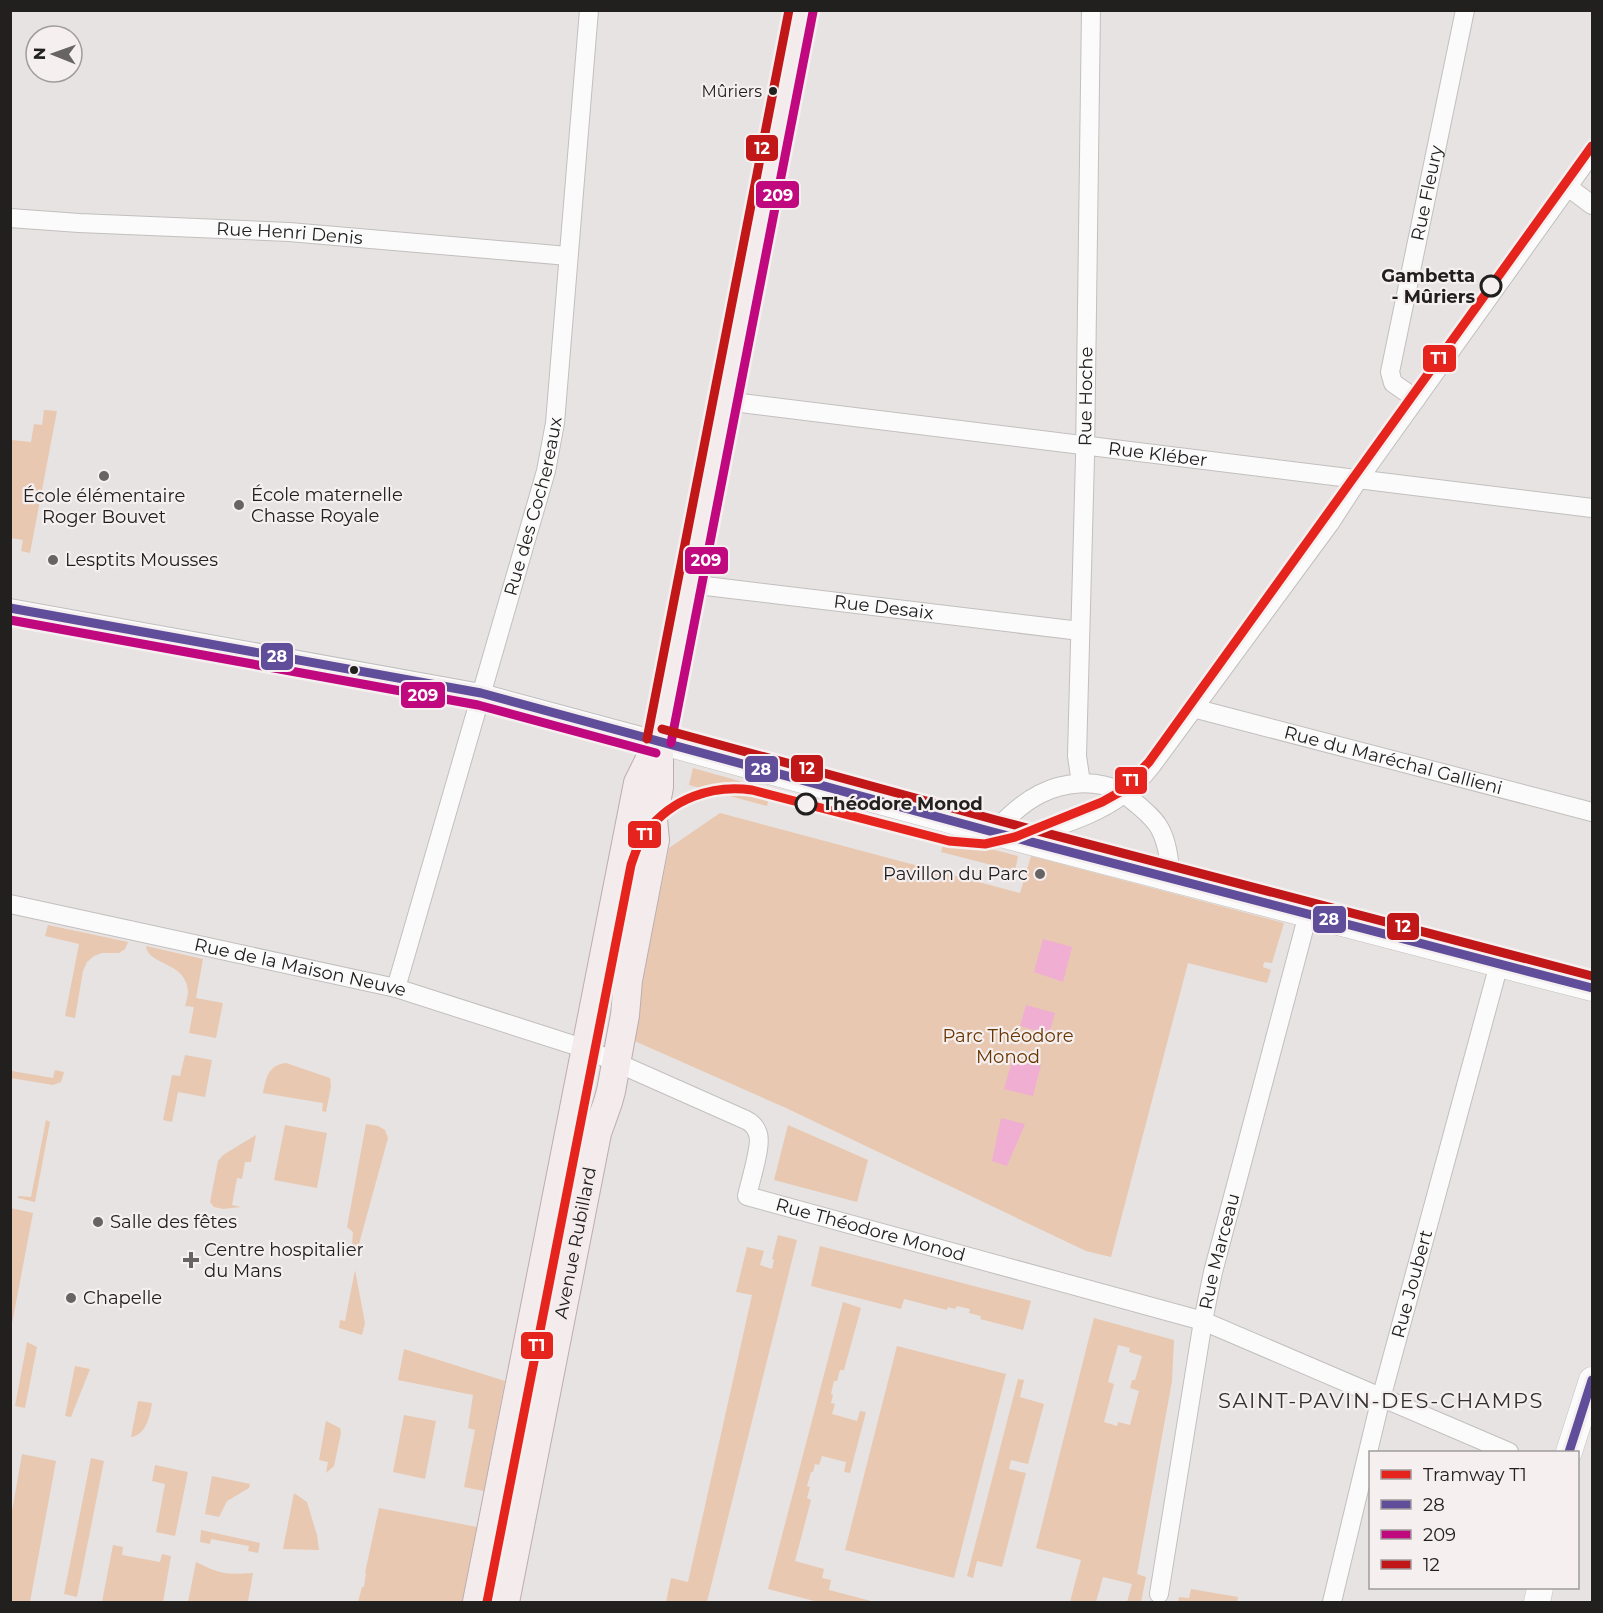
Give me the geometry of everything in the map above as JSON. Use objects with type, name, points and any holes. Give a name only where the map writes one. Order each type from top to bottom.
[{"type":"main road","name":"Avenue Rubillard","points":[[505,1602],[597,1133],[619,1064],[628,980],[655,840],[653,819],[659,787],[659,741],[801,10]]},
{"type":"main road","name":"Avenue Rubillard","points":[[477,1602],[638,783],[659,741]]},
{"type":"street","name":"Rue des Cochereaux","points":[[396,988],[546,471],[555,423],[589,10]]},
{"type":"street","name":"Rue Hoche","points":[[1081,783],[1077,756],[1086,446],[1091,10]]},
{"type":"street","name":"Rue Fleury","points":[[1416,399],[1393,383],[1390,372],[1465,10]]},
{"type":"street","points":[[1022,839],[1103,807],[1124,794],[1152,765],[1330,523],[1358,480],[1593,153]]},
{"type":"street","points":[[1568,187],[1593,205]]},
{"type":"street","name":"Rue Henri Denis","points":[[10,219],[289,232],[568,256]]},
{"type":"street","name":"Rue Kléber","points":[[725,401],[1593,508]]},
{"type":"street","name":"Rue Desaix","points":[[689,584],[1080,631]]},
{"type":"street","points":[[10,608],[481,693],[993,832],[1593,988]]},
{"type":"street","name":"Rue du Maréchal Gallieni","points":[[1193,708],[1593,812]]},
{"type":"street","points":[[993,832],[1014,812],[1038,795],[1065,784],[1081,783],[1102,786],[1124,794],[1152,817],[1165,840],[1171,878]]},
{"type":"street","name":"Rue de la Maison Neuve","points":[[10,904],[396,988],[586,1049]]},
{"type":"street","name":"Rue Marceau","points":[[1159,1594],[1213,1272],[1308,914]]},
{"type":"street","name":"Rue Joubert","points":[[1332,1602],[1382,1398],[1499,964]]},
{"type":"street","points":[[586,1049],[619,1064]]},
{"type":"street","name":"Rue Théodore Monod","points":[[619,1064],[753,1125],[757,1130],[759,1142],[747,1196],[1203,1321]]},
{"type":"street","points":[[1203,1321],[1507,1451]]},
{"type":"street","points":[[1569,1451],[1593,1380]]},
{"type":"green space","points":[[44,410],[57,411],[30,553],[21,551],[23,540],[11,538],[11,440],[31,442],[34,424],[42,425]]},
{"type":"green space","points":[[693,768],[771,790],[767,806],[689,785]]},
{"type":"green space","name":"Parc Théodore Monod","points":[[720,813],[1020,893],[1031,856],[1284,923],[1272,963],[1264,962],[1263,967],[1271,970],[1267,983],[1188,963],[1111,1257],[1086,1251],[786,1108],[630,1039],[669,848]]},
{"type":"green space","points":[[945,837],[1018,856],[1015,871],[941,852]]},
{"type":"green space","points":[[48,925],[128,942],[125,949],[119,953],[102,953],[87,962],[83,971],[75,1018],[65,1016],[79,944],[45,936]]},
{"type":"green space","points":[[146,946],[203,959],[196,998],[223,1003],[216,1038],[189,1033],[194,1007],[185,1006],[188,992],[186,982],[175,969],[153,957]]},
{"type":"green space","points":[[185,1055],[212,1060],[205,1097],[178,1092],[172,1122],[163,1120],[172,1075],[180,1076]]},
{"type":"green space","points":[[286,1063],[330,1078],[331,1086],[326,1112],[322,1111],[323,1103],[263,1093],[267,1077],[272,1069]]},
{"type":"green space","points":[[10,1067],[12,1071],[53,1078],[55,1070],[64,1072],[61,1082],[53,1085],[11,1078]]},
{"type":"green space","points":[[46,1120],[50,1122],[35,1202],[18,1198],[18,1196],[31,1197]]},
{"type":"green space","points":[[366,1124],[385,1130],[388,1138],[356,1255],[336,1252],[345,1251],[352,1246],[353,1232],[347,1227]]},
{"type":"green space","points":[[285,1125],[327,1133],[317,1188],[274,1180]]},
{"type":"green space","points":[[788,1125],[868,1160],[857,1202],[774,1180]]},
{"type":"green space","points":[[256,1135],[251,1162],[245,1162],[242,1179],[237,1178],[232,1205],[241,1207],[223,1209],[214,1207],[210,1202],[218,1161],[223,1155]]},
{"type":"green space","points":[[10,1208],[33,1213],[11,1329]]},
{"type":"green space","points":[[778,1235],[797,1240],[707,1602],[666,1602],[671,1578],[688,1582],[752,1295],[736,1292],[747,1247],[764,1251],[760,1265],[772,1269]]},
{"type":"green space","points":[[820,1246],[1031,1301],[1023,1330],[980,1319],[981,1316],[969,1313],[970,1309],[957,1306],[955,1309],[948,1307],[947,1310],[904,1299],[901,1309],[811,1286]]},
{"type":"green space","points":[[355,1270],[365,1323],[362,1335],[339,1328],[340,1320],[345,1321]]},
{"type":"green space","points":[[843,1302],[861,1308],[844,1370],[840,1370],[837,1381],[834,1381],[831,1403],[835,1404],[832,1414],[857,1421],[860,1411],[866,1412],[850,1473],[844,1472],[846,1462],[822,1456],[819,1465],[815,1464],[811,1472],[807,1486],[810,1487],[807,1498],[811,1500],[795,1561],[824,1569],[822,1578],[831,1580],[829,1590],[871,1602],[818,1602],[768,1589]]},
{"type":"green space","points":[[1094,1318],[1174,1340],[1172,1381],[1137,1574],[1146,1577],[1141,1602],[1127,1602],[1132,1584],[1103,1577],[1096,1602],[1070,1602],[1081,1560],[1036,1548]],"holes":[[[1118,1345],[1130,1348],[1129,1352],[1142,1356],[1135,1380],[1132,1380],[1130,1388],[1139,1391],[1130,1425],[1118,1422],[1117,1426],[1104,1422],[1114,1384],[1108,1382]]]},
{"type":"green space","points":[[27,1342],[37,1347],[25,1408],[15,1406]]},
{"type":"green space","points":[[897,1346],[1006,1374],[954,1578],[845,1550]]},
{"type":"green space","points":[[404,1349],[505,1381],[484,1491],[464,1487],[475,1430],[468,1428],[473,1395],[398,1380]]},
{"type":"green space","points":[[75,1366],[90,1369],[71,1417],[65,1416]]},
{"type":"green space","points":[[1018,1379],[1024,1380],[1020,1397],[1044,1404],[1028,1464],[1011,1460],[1009,1469],[1026,1473],[1002,1567],[977,1561],[973,1578],[967,1576]]},
{"type":"green space","points":[[138,1401],[152,1403],[144,1429],[131,1437]]},
{"type":"green space","points":[[404,1415],[436,1421],[425,1479],[393,1472]]},
{"type":"green space","points":[[326,1421],[340,1428],[341,1433],[334,1466],[326,1473],[328,1462],[319,1460]]},
{"type":"green space","points":[[22,1454],[56,1461],[30,1602],[11,1602],[11,1517]]},
{"type":"green space","points":[[91,1458],[104,1461],[77,1597],[64,1594]]},
{"type":"green space","points":[[155,1465],[188,1472],[175,1536],[156,1532],[165,1484],[152,1481]]},
{"type":"green space","points":[[212,1476],[250,1484],[249,1488],[227,1501],[219,1517],[205,1514]]},
{"type":"green space","points":[[294,1493],[307,1502],[319,1550],[283,1549]]},
{"type":"green space","points":[[379,1508],[477,1527],[462,1602],[358,1602],[362,1587],[364,1587]]},
{"type":"green space","points":[[201,1530],[260,1543],[258,1553],[248,1551],[249,1546],[211,1539],[210,1544],[200,1542]]},
{"type":"green space","points":[[113,1545],[123,1547],[122,1555],[160,1562],[162,1554],[171,1556],[163,1602],[102,1602]]},
{"type":"green space","points":[[196,1562],[224,1573],[253,1573],[248,1602],[188,1602]]},
{"type":"green space","points":[[1191,1589],[1238,1597],[1237,1602],[1178,1602],[1179,1597],[1189,1598]]},
{"type":"shaded area","points":[[1043,939],[1072,947],[1063,982],[1034,972]]},
{"type":"shaded area","points":[[1026,1005],[1055,1013],[1049,1034],[1020,1026]]},
{"type":"shaded area","points":[[1012,1061],[1041,1065],[1033,1096],[1004,1089]]},
{"type":"shaded area","points":[[1001,1118],[1025,1124],[1007,1166],[992,1161]]},
{"type":"tram line","name":"T1","points":[[487,1602],[631,865],[639,843],[647,831],[668,810],[681,802],[708,792],[737,789],[752,790],[949,841],[985,844],[1015,837],[1102,802],[1120,792],[1149,762],[1592,146]]},
{"type":"transit line","name":"12","points":[[647,739],[789,10]]},
{"type":"transit line","name":"209","points":[[671,743],[813,12]]},
{"type":"transit line","name":"28","points":[[10,608],[481,693],[993,832],[1592,988]]},
{"type":"transit line","name":"209","points":[[10,620],[478,705],[656,753]]},
{"type":"transit line","name":"12","points":[[662,729],[996,820],[1592,976]]},
{"type":"transit line","name":"28","points":[[1569,1451],[1592,1380]]},
{"type":"place","name":"Mûriers","points":[[773,91]]},
{"type":"place","name":"Gambetta - Mûriers","points":[[1491,286]]},
{"type":"place","name":"École élémentaire Roger Bouvet","points":[[104,476]]},
{"type":"place","name":"École maternelle Chasse Royale","points":[[239,505]]},
{"type":"place","name":"Lesptits Mousses","points":[[53,560]]},
{"type":"place","name":"Théodore Monod","points":[[806,804]]},
{"type":"place","name":"Pavillon du Parc","points":[[1040,874]]},
{"type":"place","name":"Salle des fêtes","points":[[98,1222]]},
{"type":"place","name":"Centre hospitalier du Mans","points":[[191,1260]]},
{"type":"place","name":"Chapelle","points":[[71,1298]]},
{"type":"district","name":"SAINT-PAVIN-DES-CHAMPS","points":[[1381,1400]]}]
